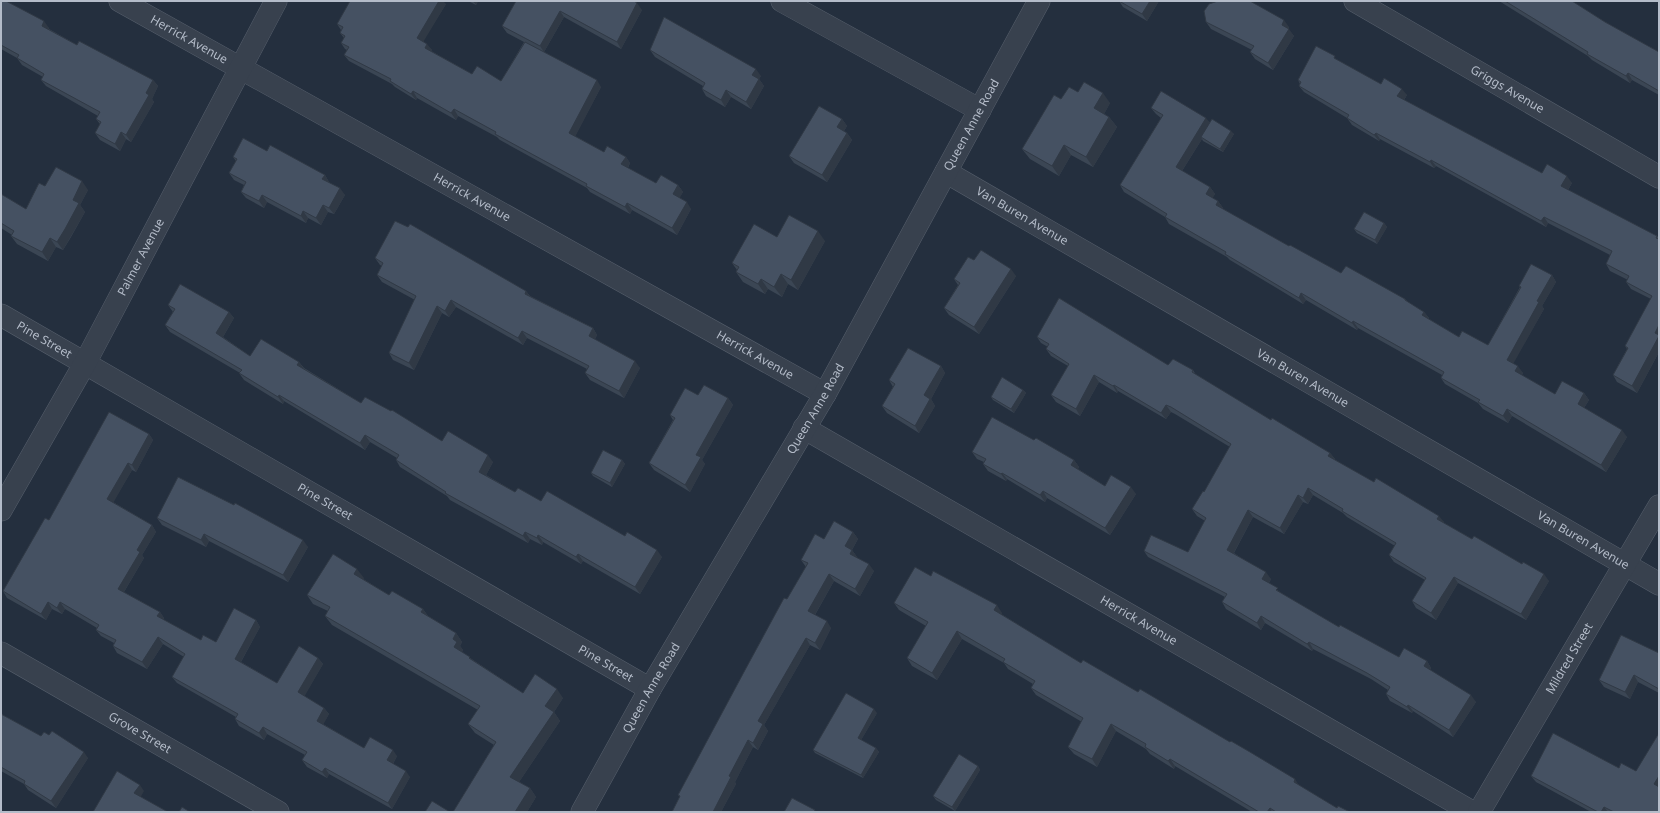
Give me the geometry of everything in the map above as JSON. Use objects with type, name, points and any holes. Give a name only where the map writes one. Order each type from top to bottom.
[{"type":"street","name":"Herrick Avenue","points":[[120,1],[825,394]]},
{"type":"street","name":"Palmer Avenue","points":[[1,510],[85,363],[276,1]]},
{"type":"street","points":[[782,1],[980,110]]},
{"type":"street","name":"Queen Anne Road","points":[[582,812],[650,689],[825,394],[1039,1]]},
{"type":"street","name":"Griggs Avenue","points":[[1355,1],[1659,177]]},
{"type":"street","name":"Van Buren Avenue","points":[[946,172],[1659,584]]},
{"type":"street","name":"Pine Street","points":[[1,315],[650,689]]},
{"type":"street","name":"Herrick Avenue","points":[[804,428],[1472,812]]},
{"type":"street","name":"Mildred Street","points":[[1479,812],[1659,506]]},
{"type":"street","name":"Grove Street","points":[[1,653],[278,812]]},
{"type":"building","points":[[1,1],[6,1],[44,21],[42,26],[77,45],[79,41],[153,80],[146,93],[149,95],[126,135],[121,132],[115,144],[95,133],[101,122],[96,119],[100,112],[41,80],[44,74],[17,58],[19,55],[1,45]]},
{"type":"building","points":[[350,1],[439,1],[417,38],[427,44],[425,48],[472,74],[477,66],[501,81],[525,42],[597,80],[569,133],[604,152],[607,146],[626,157],[621,164],[656,183],[661,175],[678,185],[673,194],[687,202],[672,228],[627,203],[625,207],[586,186],[587,184],[495,134],[496,132],[454,109],[451,113],[413,91],[411,94],[390,81],[391,79],[344,55],[349,47],[341,43],[345,36],[340,33],[343,27],[337,24]]},
{"type":"building","points":[[516,1],[634,1],[637,3],[617,42],[560,11],[540,46],[502,26]]},
{"type":"building","points":[[1119,1],[1150,1],[1142,14]]},
{"type":"building","points":[[1218,1],[1250,1],[1284,20],[1282,25],[1289,29],[1268,63],[1250,52],[1254,46],[1206,22],[1204,11],[1209,4]]},
{"type":"building","points":[[1505,1],[1572,1],[1605,22],[1659,52],[1659,91],[1628,73],[1626,76],[1587,54],[1588,52]]},
{"type":"building","points":[[664,17],[756,69],[752,75],[759,79],[746,102],[726,90],[721,100],[702,89],[705,83],[650,50]]},
{"type":"building","points":[[1316,46],[1335,56],[1334,58],[1381,84],[1384,78],[1402,89],[1397,96],[1542,173],[1547,164],[1567,176],[1561,186],[1657,236],[1656,238],[1659,239],[1659,325],[1655,333],[1659,336],[1632,386],[1613,375],[1628,348],[1625,346],[1652,296],[1626,282],[1629,276],[1606,264],[1612,251],[1544,217],[1541,221],[1431,160],[1430,162],[1376,133],[1374,135],[1347,118],[1349,115],[1299,86],[1301,82],[1298,80]]},
{"type":"building","points":[[1084,82],[1103,93],[1094,108],[1109,117],[1086,157],[1064,145],[1052,166],[1022,149],[1054,95],[1061,99],[1069,87],[1078,92]]},
{"type":"building","points":[[1161,91],[1206,118],[1176,167],[1210,187],[1206,194],[1218,201],[1216,205],[1341,273],[1346,266],[1405,299],[1424,312],[1422,315],[1459,337],[1462,331],[1488,345],[1521,287],[1519,286],[1531,264],[1552,275],[1507,360],[1518,366],[1515,371],[1555,394],[1562,381],[1584,393],[1578,404],[1622,430],[1601,465],[1507,409],[1503,416],[1478,402],[1480,400],[1441,378],[1444,372],[1353,321],[1352,323],[1301,293],[1299,298],[1225,254],[1226,252],[1165,217],[1167,214],[1120,185],[1163,115],[1151,108]]},
{"type":"building","points":[[819,106],[842,119],[837,127],[847,133],[822,175],[789,156]]},
{"type":"building","points":[[1212,119],[1231,131],[1220,149],[1201,137]]},
{"type":"building","points":[[243,138],[267,151],[270,145],[325,175],[322,179],[340,188],[329,208],[323,205],[316,218],[303,211],[301,216],[262,195],[259,201],[241,192],[246,182],[229,173],[237,159],[233,157]]},
{"type":"building","points":[[56,167],[82,181],[73,200],[79,203],[57,242],[50,238],[42,252],[11,236],[14,231],[1,223],[1,194],[26,209],[39,183],[45,186]]},
{"type":"building","points":[[1364,212],[1384,223],[1375,240],[1354,229]]},
{"type":"building","points":[[789,215],[818,231],[791,280],[781,274],[774,287],[761,279],[758,284],[736,272],[739,267],[732,263],[754,224],[777,237]]},
{"type":"building","points":[[395,221],[408,227],[410,224],[526,291],[525,294],[593,328],[589,336],[635,361],[619,391],[585,373],[589,366],[522,331],[518,338],[451,300],[445,311],[437,306],[409,363],[389,353],[416,296],[377,275],[383,263],[375,258]]},
{"type":"building","points":[[981,250],[1011,269],[974,327],[944,308],[960,283],[954,279],[968,257],[974,260]]},
{"type":"building","points":[[180,284],[229,312],[216,333],[250,356],[261,339],[299,362],[297,365],[361,403],[365,397],[391,411],[392,410],[442,441],[448,431],[488,455],[479,472],[515,492],[518,488],[541,501],[547,491],[625,536],[627,532],[657,550],[635,587],[578,554],[576,557],[538,535],[537,538],[525,532],[523,536],[445,493],[446,492],[396,460],[399,455],[365,435],[360,443],[279,395],[278,397],[239,373],[242,370],[165,325],[175,309],[168,305]]},
{"type":"building","points":[[1059,298],[1168,365],[1173,359],[1193,370],[1192,372],[1271,420],[1272,418],[1330,453],[1328,456],[1374,482],[1376,478],[1439,516],[1437,519],[1472,539],[1474,536],[1522,564],[1523,562],[1544,574],[1521,614],[1454,577],[1431,613],[1412,601],[1426,578],[1389,555],[1396,543],[1342,511],[1343,509],[1308,488],[1303,498],[1298,495],[1280,528],[1248,510],[1227,550],[1266,572],[1262,579],[1278,588],[1276,590],[1339,627],[1340,625],[1399,657],[1404,648],[1427,661],[1424,666],[1471,695],[1449,730],[1408,705],[1407,707],[1386,694],[1390,687],[1367,673],[1309,642],[1307,644],[1261,616],[1257,623],[1222,602],[1227,594],[1144,551],[1151,535],[1188,552],[1206,518],[1192,509],[1203,491],[1204,492],[1231,444],[1171,407],[1166,405],[1161,413],[1094,375],[1076,409],[1051,395],[1069,364],[1046,349],[1049,344],[1037,337]]},
{"type":"building","points":[[908,348],[941,366],[924,395],[930,399],[915,426],[882,406],[895,384],[889,380]]},
{"type":"building","points":[[1002,377],[1023,390],[1011,409],[991,397]]},
{"type":"building","points":[[704,385],[728,398],[696,455],[701,457],[685,485],[649,463],[675,418],[670,415],[685,388],[698,395]]},
{"type":"building","points":[[109,412],[149,434],[132,465],[128,463],[107,499],[152,525],[137,550],[140,552],[118,589],[160,612],[157,616],[201,640],[203,635],[216,642],[234,608],[256,620],[235,659],[277,683],[299,646],[318,658],[298,692],[324,708],[317,721],[364,748],[370,737],[393,750],[387,760],[406,771],[388,803],[325,768],[322,772],[302,760],[307,752],[263,727],[259,733],[235,719],[238,714],[172,677],[185,654],[158,637],[142,662],[113,646],[116,640],[96,630],[99,625],[60,602],[57,608],[48,602],[41,614],[3,591],[45,518],[49,520]]},
{"type":"building","points":[[992,417],[1034,440],[1036,438],[1074,460],[1071,465],[1105,486],[1111,475],[1131,487],[1105,528],[1043,491],[1040,495],[983,464],[986,459],[972,452]]},
{"type":"building","points":[[603,450],[622,460],[610,483],[591,473]]},
{"type":"building","points":[[178,477],[234,505],[235,503],[303,540],[283,575],[204,534],[201,540],[157,518]]},
{"type":"building","points":[[834,521],[853,532],[845,546],[852,550],[850,554],[869,564],[855,589],[829,574],[808,611],[827,621],[815,643],[806,638],[758,721],[763,724],[753,743],[748,740],[729,776],[731,777],[713,812],[672,812],[680,796],[678,795],[784,598],[787,599],[808,563],[801,560],[815,534],[824,539]]},
{"type":"building","points":[[333,554],[357,569],[354,574],[389,595],[392,591],[423,609],[421,612],[456,633],[453,639],[457,642],[454,647],[523,693],[535,674],[557,689],[545,706],[554,712],[510,777],[530,788],[515,812],[453,812],[496,742],[468,724],[480,706],[325,616],[330,607],[307,595]]},
{"type":"building","points":[[915,567],[931,576],[933,571],[997,605],[994,610],[1081,663],[1083,660],[1138,692],[1140,689],[1295,779],[1294,782],[1337,808],[1338,806],[1350,812],[1276,812],[1270,808],[1267,812],[1259,812],[1170,759],[1168,761],[1145,747],[1146,744],[1111,724],[1092,759],[1068,747],[1083,718],[1031,688],[1035,681],[1003,662],[1005,659],[957,631],[932,673],[907,658],[928,622],[894,603]]},
{"type":"building","points":[[1621,635],[1659,653],[1659,689],[1634,675],[1625,692],[1599,680]]},
{"type":"building","points":[[846,693],[874,709],[858,738],[876,748],[861,775],[813,750]]},
{"type":"building","points":[[1,714],[41,736],[44,732],[49,735],[52,731],[84,752],[51,801],[24,784],[25,781],[1,767]]},
{"type":"building","points":[[1553,733],[1619,768],[1621,763],[1636,771],[1659,733],[1659,776],[1654,784],[1659,787],[1659,812],[1614,812],[1604,807],[1601,812],[1598,812],[1531,776]]},
{"type":"building","points":[[959,754],[978,766],[952,807],[933,796]]},
{"type":"building","points":[[117,771],[140,785],[134,793],[168,812],[93,812]]},
{"type":"building","points":[[792,798],[815,810],[814,812],[784,812]]},
{"type":"building","points":[[432,801],[450,812],[425,812]]},
{"type":"building","points":[[182,807],[190,812],[179,812]]}]
